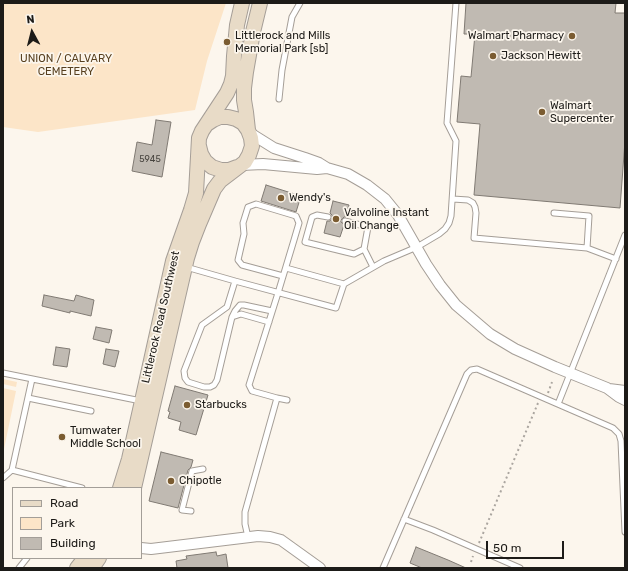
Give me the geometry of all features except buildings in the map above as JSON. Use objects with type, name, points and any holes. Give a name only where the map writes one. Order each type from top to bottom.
[{"type":"main road","name":"Littlerock Road Southwest","points":[[120,487],[129,459],[173,261],[196,193],[199,138],[202,130],[231,84],[237,25],[242,3]]},
{"type":"main road","name":"Littlerock Road Southwest","points":[[134,487],[192,242],[214,189],[220,181],[245,162],[250,154],[252,142],[244,100],[244,88],[253,32],[260,3]]},
{"type":"main road","points":[[206,124],[220,117],[228,117],[243,123],[249,131]]},
{"type":"main road","points":[[198,146],[205,161],[212,167],[221,170],[230,170],[239,166]]},
{"type":"main road","points":[[77,568],[84,559]]},
{"type":"main road","points":[[92,568],[98,559]]},
{"type":"street","points":[[249,131],[274,148],[319,163],[327,168],[348,174],[367,185],[385,199],[398,215],[426,264],[440,285],[456,305],[490,334],[516,349],[570,373],[607,388],[625,391]]},
{"type":"street","points":[[239,166],[263,164],[317,169],[327,168]]},
{"type":"street","points":[[607,388],[625,400]]},
{"type":"street","points":[[142,548],[152,549],[258,536],[270,537],[281,540],[320,568]]},
{"type":"lane","points":[[279,99],[282,70],[292,17],[300,3]]},
{"type":"lane","points":[[185,267],[235,282],[336,308],[344,284],[384,260],[417,247],[445,229],[451,216],[456,141],[447,123],[456,3]]},
{"type":"lane","points":[[453,199],[468,200],[473,203],[476,213],[474,238],[587,248],[616,259]]},
{"type":"lane","points":[[283,276],[242,265],[238,260],[248,207],[256,204],[296,216],[299,223],[286,268],[248,385],[252,391],[287,400]]},
{"type":"lane","points":[[554,213],[589,216],[587,248]]},
{"type":"lane","points":[[305,242],[312,216],[317,215],[328,217]]},
{"type":"lane","points":[[344,221],[368,227],[364,249],[373,267]]},
{"type":"lane","points":[[558,404],[625,235]]},
{"type":"lane","points":[[294,240],[354,254],[364,249]]},
{"type":"lane","points":[[286,268],[344,284]]},
{"type":"lane","points":[[235,282],[227,307],[202,325],[184,371],[185,378],[188,382],[204,387],[214,385],[217,380],[232,317],[235,310],[240,305],[272,312]]},
{"type":"lane","points":[[232,317],[241,314],[269,322]]},
{"type":"lane","points":[[383,568],[467,374],[471,370],[477,369],[613,428],[621,441],[625,532]]},
{"type":"lane","points":[[3,373],[142,401]]},
{"type":"lane","points":[[3,478],[12,470],[32,379]]},
{"type":"lane","points":[[28,398],[91,411]]},
{"type":"lane","points":[[248,537],[245,524],[245,512],[277,398]]},
{"type":"lane","points":[[191,511],[182,510],[192,471],[202,469]]},
{"type":"lane","points":[[12,470],[76,487]]},
{"type":"lane","points":[[404,519],[520,568]]},
{"type":"lane","points":[[18,568],[26,559]]},
{"type":"path","points":[[471,562],[537,404],[549,392],[552,382]]},
{"type":"green space","name":"UNION / CALVARY CEMETERY","points":[[3,3],[226,3],[207,61],[195,110],[38,132],[3,127]]},
{"type":"green space","points":[[3,379],[17,382],[16,387],[3,384]]},
{"type":"green space","points":[[3,388],[16,391],[3,454]]},
{"type":"place","name":"Walmart Pharmacy","points":[[572,36]]},
{"type":"place","name":"Littlerock and Mills Memorial Park [sb]","points":[[227,42]]},
{"type":"place","name":"Jackson Hewitt","points":[[493,56]]},
{"type":"place","name":"Walmart Supercenter","points":[[542,112]]},
{"type":"place","name":"Wendy's","points":[[281,198]]},
{"type":"place","name":"Valvoline Instant Oil Change","points":[[336,219]]},
{"type":"place","name":"Starbucks","points":[[187,405]]},
{"type":"place","name":"Tumwater Middle School","points":[[62,437]]},
{"type":"place","name":"Chipotle","points":[[171,481]]}]
